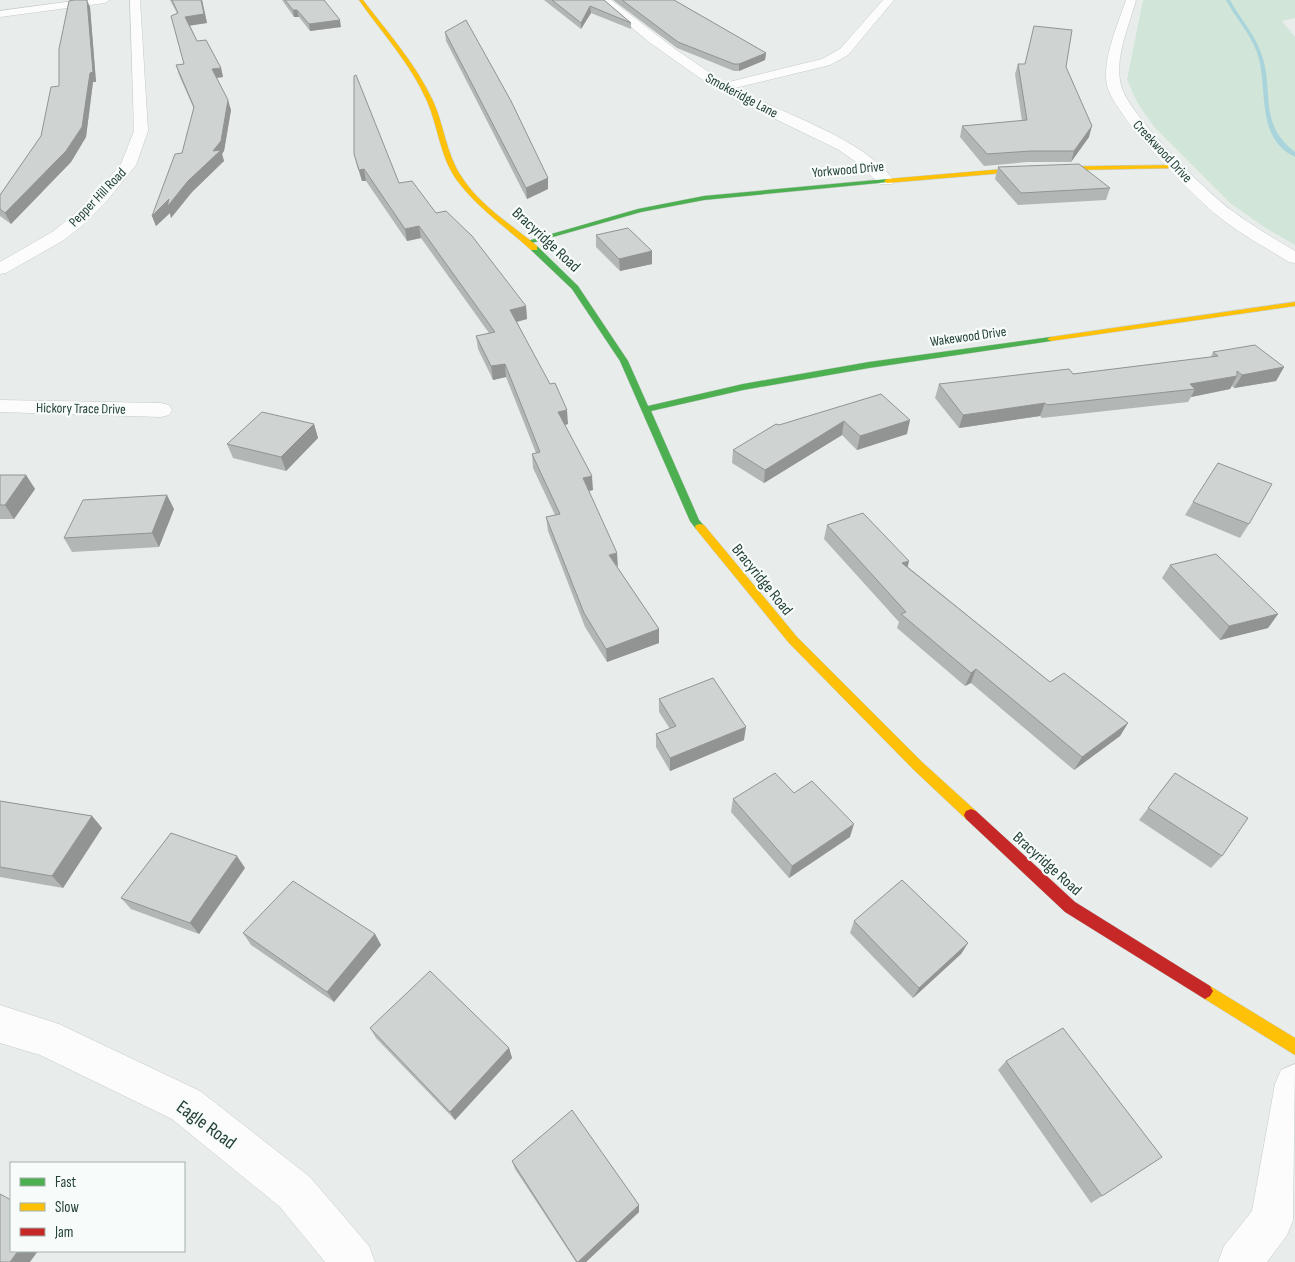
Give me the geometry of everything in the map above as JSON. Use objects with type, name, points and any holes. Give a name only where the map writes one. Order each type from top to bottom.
[{"type":"street","points":[[0,14],[105,0]]},
{"type":"street","name":"Pepper Hill Road","points":[[0,269],[58,236],[77,221],[99,200],[128,165],[140,131],[136,0]]},
{"type":"street","name":"Bracyridge Road","points":[[361,0],[417,77],[430,101],[451,162],[459,178],[482,202],[528,242],[575,288],[594,314],[624,361],[647,409],[695,521],[793,640],[918,766],[1070,907],[1295,1048]]},
{"type":"street","name":"Smokeridge Lane","points":[[604,0],[674,56],[743,98],[818,132],[858,156],[886,181]]},
{"type":"street","points":[[724,87],[826,62],[844,52],[889,0]]},
{"type":"street","name":"Creekwood Drive","points":[[1131,0],[1113,63],[1114,86],[1129,114],[1176,168],[1224,212],[1256,235],[1295,258]]},
{"type":"street","name":"Yorkwood Drive","points":[[528,242],[640,210],[704,198],[1028,170],[1176,168]]},
{"type":"street","name":"Wakewood Drive","points":[[647,409],[743,387],[869,365],[1295,304]]},
{"type":"street","name":"Hickory Trace Drive","points":[[0,406],[161,410]]},
{"type":"street","name":"Eagle Road","points":[[0,1024],[45,1038],[186,1105],[295,1192],[353,1262]]},
{"type":"street","points":[[1240,1262],[1272,1220],[1295,1084]]},
{"type":"green space","points":[[1143,0],[1295,0],[1295,18],[1282,21],[1295,37],[1295,245],[1264,227],[1230,203],[1155,128],[1138,104],[1127,80]]},
{"type":"building","points":[[87,0],[93,72],[90,73],[82,127],[66,151],[5,213],[0,209],[0,195],[41,136],[51,87],[59,86],[59,49],[69,1]]},
{"type":"building","points":[[172,0],[201,0],[204,14],[185,17],[197,41],[206,40],[221,68],[212,69],[228,100],[221,141],[213,151],[221,150],[188,181],[167,207],[169,199],[152,216],[175,154],[182,153],[194,107],[176,65],[184,64],[171,16],[178,13]]},
{"type":"building","points":[[285,0],[324,0],[340,20],[309,24]]},
{"type":"building","points":[[552,0],[604,0],[631,23],[590,6],[581,23]]},
{"type":"building","points":[[622,0],[674,0],[766,53],[739,64],[734,64],[678,42]]},
{"type":"building","points":[[466,20],[511,101],[548,178],[526,188],[445,32]]},
{"type":"building","points":[[1034,26],[1072,30],[1066,67],[1092,126],[1074,151],[987,154],[962,126],[1027,120],[1018,64],[1025,64]]},
{"type":"building","points":[[356,75],[399,183],[412,181],[436,213],[446,211],[472,236],[526,306],[510,310],[550,384],[555,383],[567,410],[558,412],[592,476],[583,478],[617,553],[609,555],[659,629],[606,649],[584,613],[546,517],[560,514],[532,454],[540,452],[505,364],[491,366],[476,336],[495,332],[419,226],[405,229],[364,169],[359,170],[354,154],[354,76]]},
{"type":"building","points":[[1079,164],[1110,188],[1021,193],[998,167]]},
{"type":"building","points":[[628,228],[652,251],[619,259],[596,235]]},
{"type":"building","points":[[1255,345],[1284,367],[1242,375],[1237,371],[1237,376],[1190,384],[1195,389],[1047,405],[1045,403],[963,415],[939,384],[1069,369],[1073,374],[1218,356],[1213,352]]},
{"type":"building","points":[[881,394],[910,420],[860,436],[844,421],[765,470],[733,450],[776,424],[779,425]]},
{"type":"building","points":[[262,412],[314,424],[281,457],[227,444]]},
{"type":"building","points":[[1218,463],[1272,484],[1249,524],[1193,502]]},
{"type":"building","points":[[0,475],[26,475],[5,505],[0,505]]},
{"type":"building","points":[[167,495],[152,533],[64,538],[83,500]]},
{"type":"building","points":[[863,513],[909,561],[902,563],[1050,682],[1064,673],[1128,723],[1082,757],[976,669],[971,673],[901,614],[906,612],[827,525]]},
{"type":"building","points":[[1216,554],[1278,614],[1229,626],[1170,565]]},
{"type":"building","points":[[713,678],[746,727],[670,758],[656,734],[676,726],[659,699]]},
{"type":"building","points":[[775,773],[794,793],[812,781],[854,824],[792,866],[733,799]]},
{"type":"building","points":[[1175,773],[1248,818],[1222,856],[1148,808]]},
{"type":"building","points":[[0,801],[92,816],[52,876],[0,867]]},
{"type":"building","points":[[171,833],[237,856],[190,923],[121,898]]},
{"type":"building","points":[[902,880],[968,943],[919,988],[854,921]]},
{"type":"building","points":[[293,881],[375,934],[327,992],[243,933]]},
{"type":"building","points":[[430,971],[509,1048],[450,1112],[370,1028]]},
{"type":"building","points":[[1063,1028],[1162,1157],[1102,1196],[1006,1061]]},
{"type":"building","points":[[572,1110],[639,1205],[578,1262],[512,1161]]},
{"type":"building","points":[[0,1194],[10,1199],[10,1252],[17,1252],[10,1262],[0,1262]]},
{"type":"waterway","points":[[1228,0],[1258,50],[1265,79],[1269,121],[1274,133],[1282,145],[1295,155]]},
{"type":"traffic: fast","points":[[528,242],[640,210],[704,198],[887,181]]},
{"type":"traffic: fast","points":[[534,248],[575,288],[624,361],[695,521],[700,527]]},
{"type":"traffic: fast","points":[[647,409],[743,387],[869,365],[1051,339]]},
{"type":"traffic: slow","points":[[361,0],[416,75],[434,110],[449,159],[464,186],[534,248]]},
{"type":"traffic: slow","points":[[887,181],[1028,169],[1176,167]]},
{"type":"traffic: slow","points":[[1051,339],[1295,304]]},
{"type":"traffic: slow","points":[[700,527],[793,640],[918,766],[971,815]]},
{"type":"traffic: slow","points":[[1205,991],[1295,1047]]},
{"type":"traffic: jam","points":[[971,815],[1070,907],[1205,991]]}]
